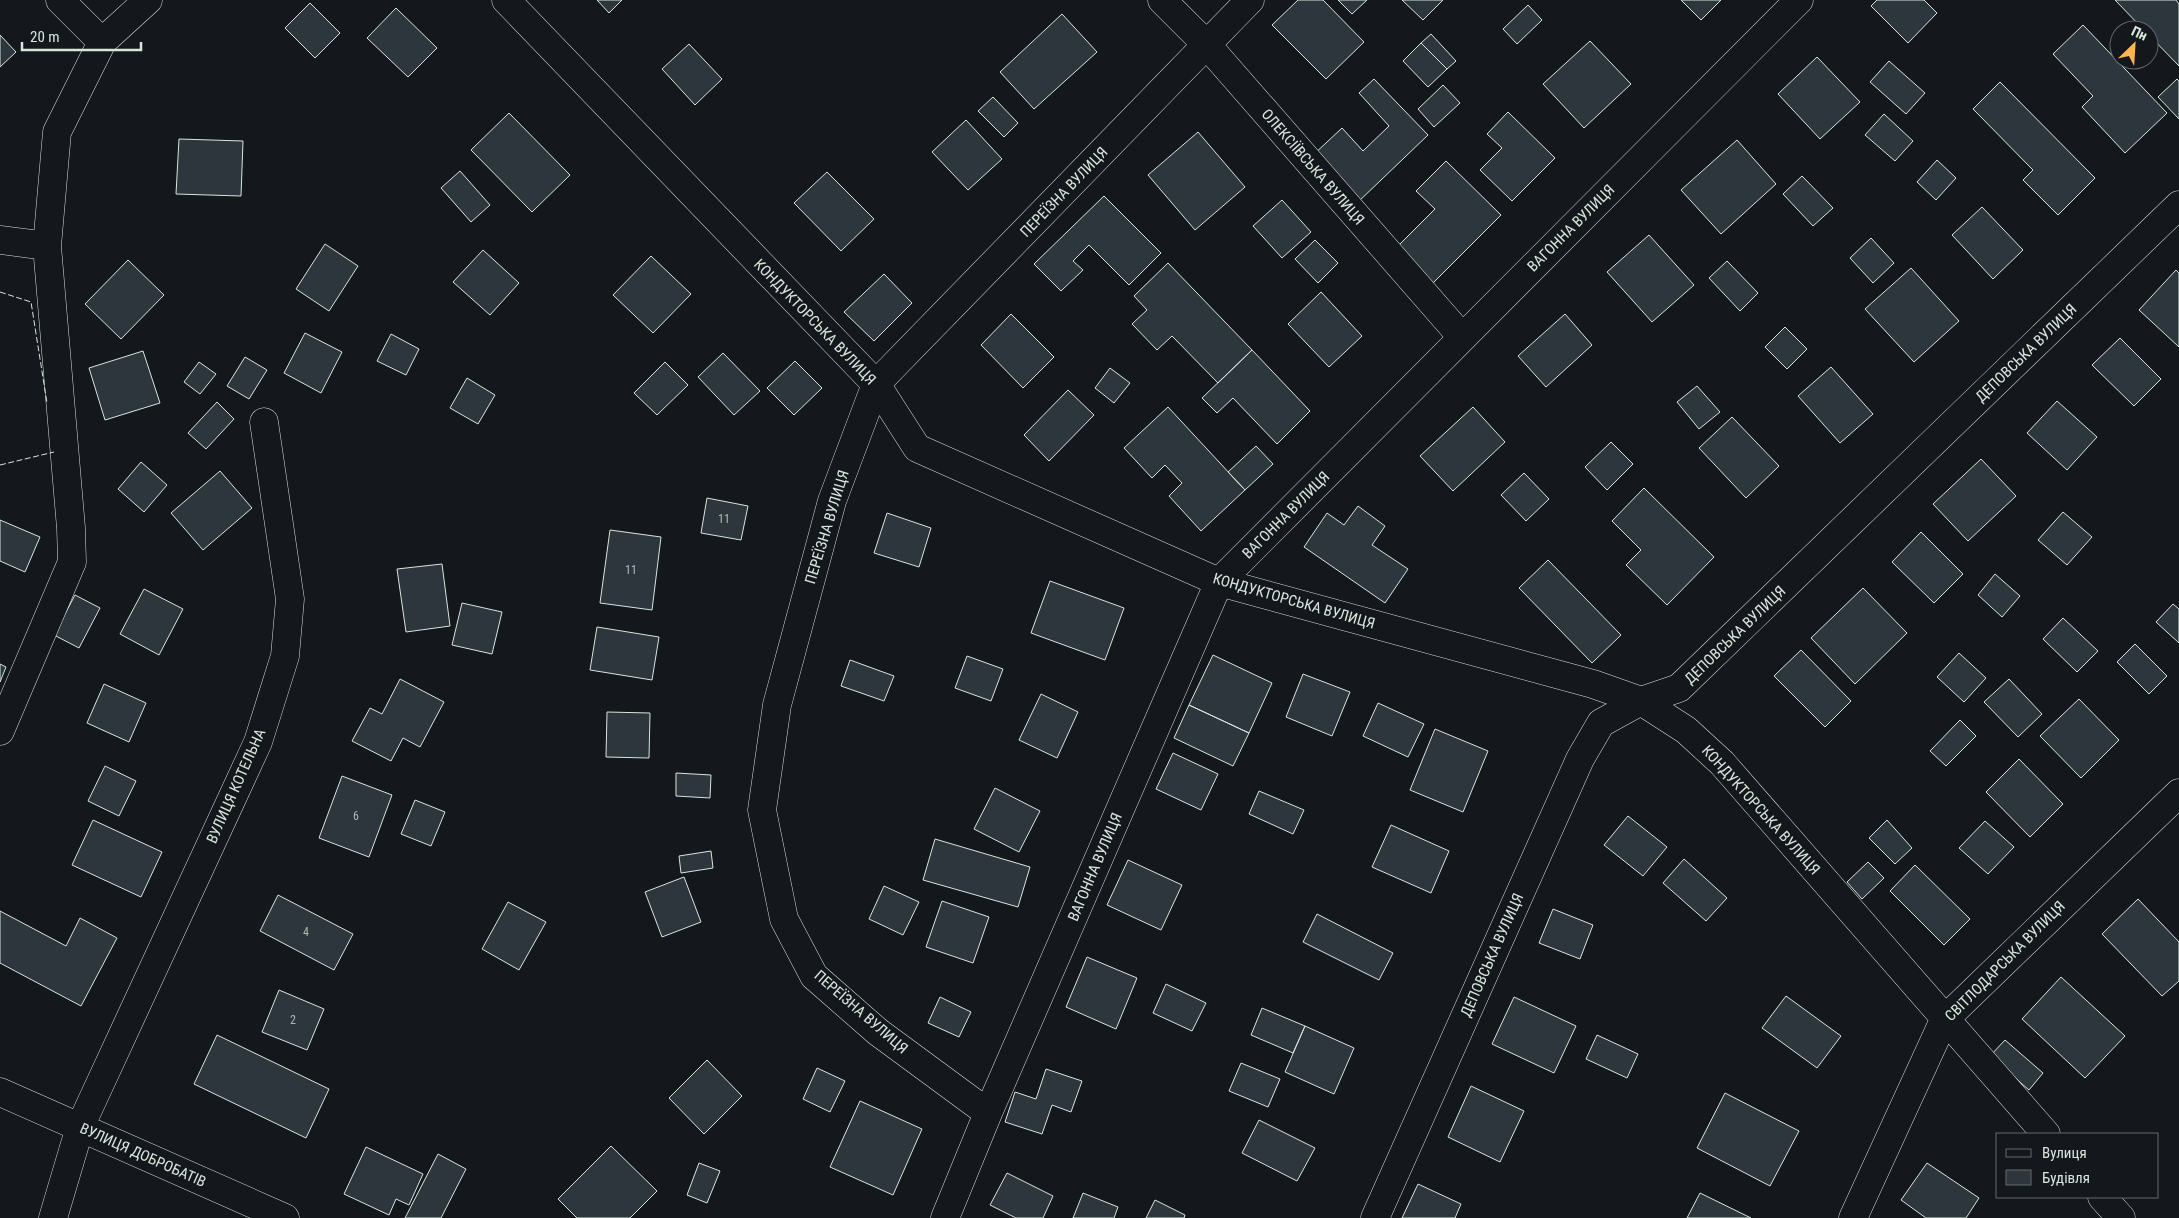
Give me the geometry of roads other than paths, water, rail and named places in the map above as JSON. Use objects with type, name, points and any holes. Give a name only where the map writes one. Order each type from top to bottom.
[{"type":"street","points":[[60,0],[102,42]]},
{"type":"street","points":[[0,731],[72,562],[71,528],[47,246],[57,132],[102,42],[148,0]]},
{"type":"street","name":"КОНДУКТОРСЬКА ВУЛИЦЯ","points":[[506,0],[876,384],[917,448],[1219,582],[1593,684],[1641,702],[1686,730],[1722,764],[1944,1020],[2045,1133]]},
{"type":"street","name":"ОЛЕКСІЇВСЬКА ВУЛИЦЯ","points":[[1162,0],[1207,45],[1462,337]]},
{"type":"street","name":"ПЕРЕЇЗНА ВУЛИЦЯ","points":[[988,1113],[878,1032],[814,976],[784,918],[762,810],[777,705],[832,501],[876,384],[1250,0]]},
{"type":"street","name":"ВАГОННА ВУЛИЦЯ","points":[[945,1218],[988,1113],[1219,582],[1799,0]]},
{"type":"street","name":"ДЕПОВСЬКА ВУЛИЦЯ","points":[[1375,1218],[1580,759],[1601,723],[1641,702],[1679,688],[2179,205]]},
{"type":"street","points":[[0,240],[47,246]]},
{"type":"street","name":"ВУЛИЦЯ КОТЕЛЬНА","points":[[53,1218],[80,1127],[258,742],[285,656],[290,599],[264,422]]},
{"type":"street","name":"СВІТЛОДАРСЬКА ВУЛИЦЯ","points":[[1854,1218],[1944,1020],[2179,793]]},
{"type":"street","name":"ВУЛИЦЯ ДОБРОБАТІВ","points":[[0,1092],[285,1218]]},
{"type":"street","points":[[2103,1198],[2121,1218]]}]
